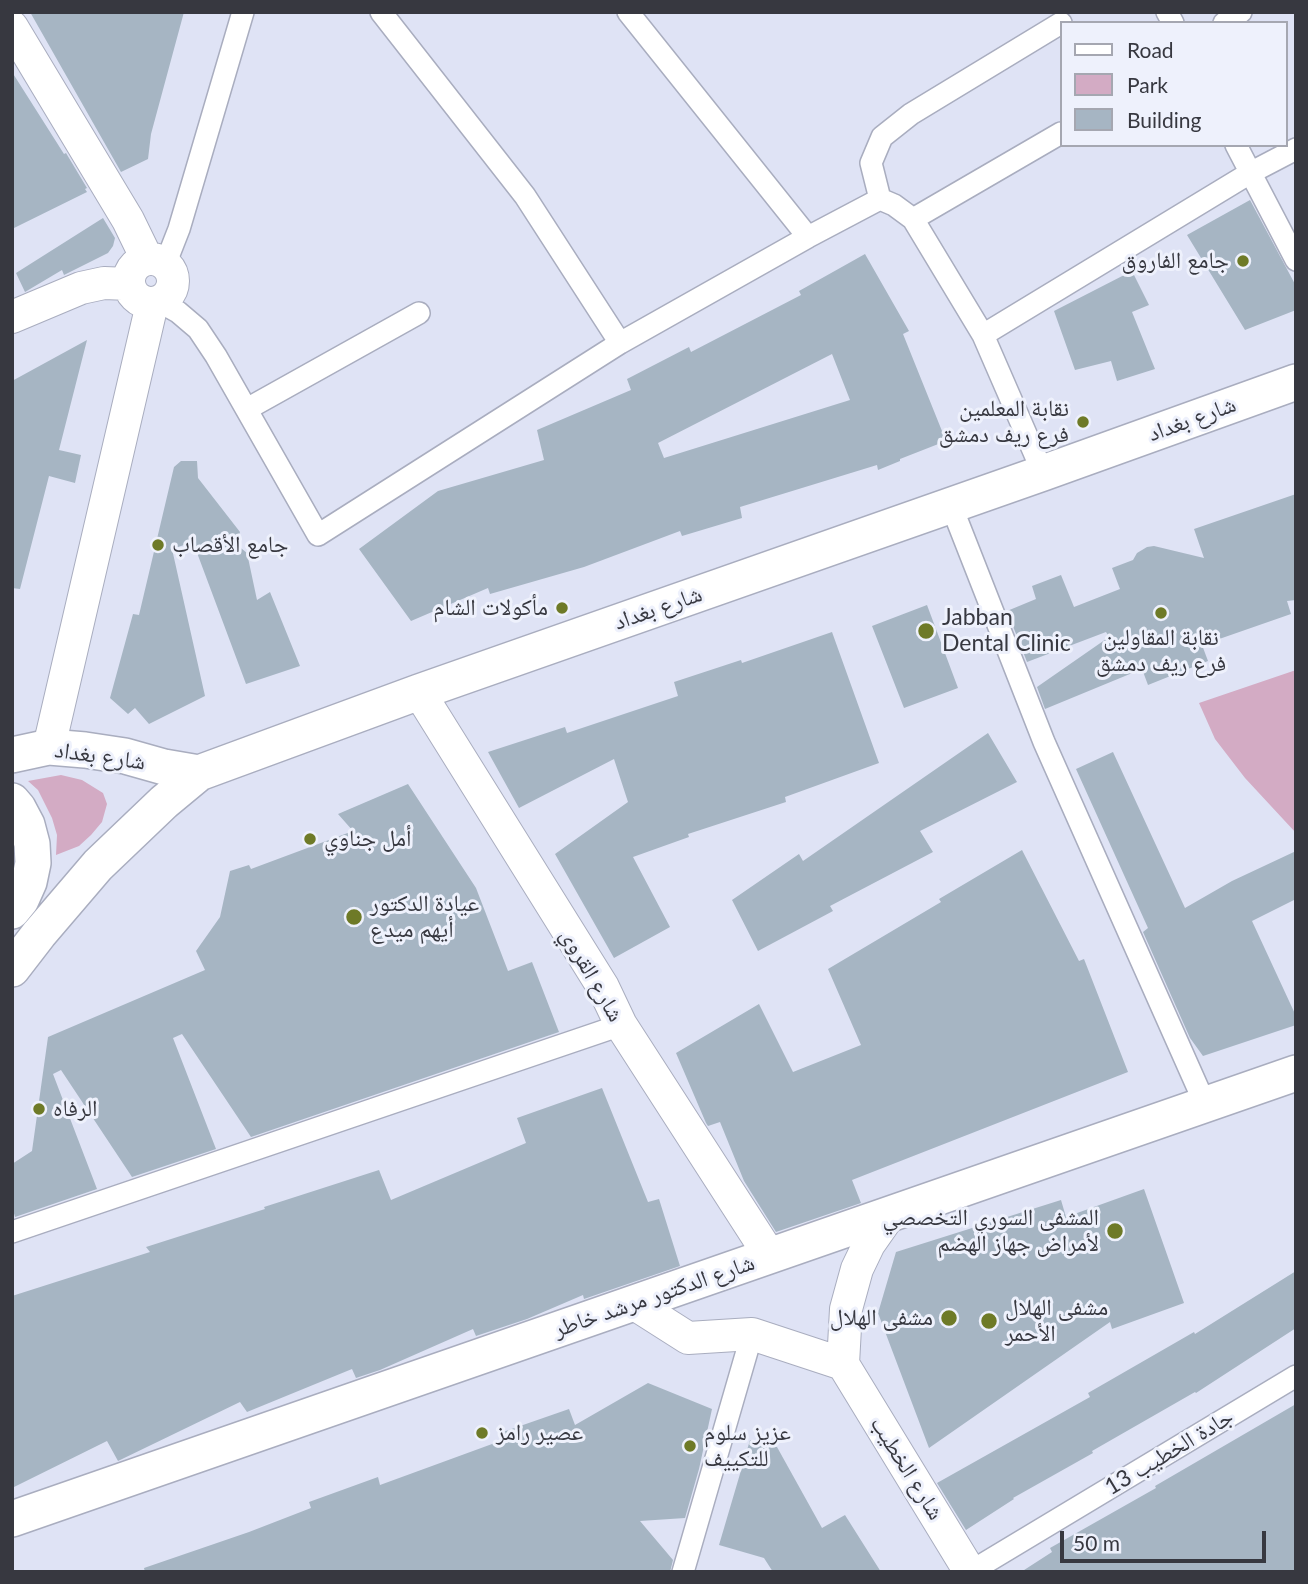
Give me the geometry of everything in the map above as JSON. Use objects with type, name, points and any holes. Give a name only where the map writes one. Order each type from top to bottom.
[{"type":"main road","points":[[12,27],[155,261],[139,262],[130,276],[147,297]]},
{"type":"main road","points":[[12,317],[80,288],[104,283],[147,297]]},
{"type":"main road","points":[[49,747],[147,297]]},
{"type":"main road","name":"شارع بغداد","points":[[12,755],[49,747],[125,756],[199,773],[419,692],[1296,382]]},
{"type":"main road","name":"شارع القروي","points":[[419,692],[603,987],[621,1025],[770,1256]]},
{"type":"main road","points":[[12,969],[67,899],[98,865],[164,802],[199,773]]},
{"type":"main road","points":[[12,801],[27,825],[33,863],[29,882],[21,900],[12,911]]},
{"type":"main road","name":"شارع الدكتور مرشد خاطر","points":[[19,1514],[1296,1073]]},
{"type":"main road","points":[[633,1303],[688,1338],[752,1334],[843,1364],[846,1309],[857,1269],[869,1244],[890,1214]]},
{"type":"main road","name":"شارع الخطيب","points":[[843,1364],[970,1572]]},
{"type":"street","points":[[155,261],[170,252],[179,229],[243,12]]},
{"type":"street","points":[[628,12],[807,237]]},
{"type":"street","points":[[386,14],[525,196],[620,343]]},
{"type":"street","points":[[880,199],[871,163],[882,137],[911,114],[1060,24]]},
{"type":"street","points":[[913,219],[1060,134]]},
{"type":"street","points":[[1237,147],[1296,260]]},
{"type":"street","points":[[983,335],[1250,173],[1296,149]]},
{"type":"street","points":[[147,297],[178,312],[198,329],[318,536],[620,343],[807,237],[880,199]]},
{"type":"street","points":[[880,199],[894,205],[913,219],[983,335],[1043,473]]},
{"type":"street","points":[[247,410],[419,313]]},
{"type":"street","points":[[951,505],[1044,742],[1205,1104]]},
{"type":"street","points":[[12,1231],[621,1025]]},
{"type":"street","points":[[683,1572],[752,1334]]},
{"type":"street","name":"جادة الخطيب 13","points":[[970,1572],[1296,1376]]},
{"type":"green space","points":[[1296,670],[1296,833],[1245,778],[1215,739],[1199,703]]},
{"type":"green space","points":[[61,775],[82,780],[103,793],[107,804],[102,822],[91,835],[79,846],[56,855],[57,835],[52,818],[38,790],[28,781]]},
{"type":"building","points":[[30,12],[184,12],[151,134],[148,159],[121,172]]},
{"type":"building","points":[[12,72],[64,154],[66,153],[87,192],[12,229]]},
{"type":"building","name":"جامع الفاروق","points":[[1250,200],[1296,286],[1296,310],[1245,330],[1187,235]]},
{"type":"building","points":[[103,218],[115,238],[108,253],[64,275],[62,270],[25,292],[16,273]]},
{"type":"building","points":[[865,254],[909,331],[903,334],[946,441],[878,470],[877,465],[740,507],[742,518],[682,536],[680,531],[584,567],[490,594],[488,588],[411,621],[359,549],[438,491],[544,460],[537,430],[631,390],[627,379],[689,347],[691,352],[801,295],[799,291]],"holes":[[[832,354],[850,400],[664,458],[658,443]]]},
{"type":"building","points":[[1132,271],[1149,305],[1132,312],[1155,369],[1117,381],[1111,361],[1075,370],[1054,311]]},
{"type":"building","points":[[87,340],[59,450],[81,455],[75,483],[49,476],[20,589],[12,588],[12,381]]},
{"type":"building","points":[[181,461],[197,461],[198,478],[240,532],[236,544],[247,553],[257,600],[270,592],[300,666],[246,684],[193,542],[172,549],[205,696],[149,724],[135,708],[128,714],[110,698],[133,614],[139,615],[174,467]]},
{"type":"building","points":[[1296,494],[1296,600],[1287,601],[1291,614],[1202,645],[1208,661],[1148,685],[1142,669],[1045,709],[1037,687],[1109,637],[1106,632],[1027,662],[1007,611],[1036,599],[1032,586],[1061,575],[1074,607],[1120,589],[1112,568],[1133,560],[1137,553],[1147,547],[1154,546],[1204,558],[1194,529]]},
{"type":"building","points":[[927,605],[958,688],[904,708],[872,626]]},
{"type":"building","points":[[832,632],[879,763],[785,797],[786,802],[688,834],[689,837],[633,857],[670,927],[614,958],[555,854],[628,802],[614,759],[519,808],[488,752],[565,727],[567,733],[678,696],[674,682],[741,660],[742,663]]},
{"type":"building","points":[[988,733],[1017,782],[920,831],[933,852],[830,906],[833,911],[758,951],[732,900],[799,854],[803,861]]},
{"type":"building","points":[[1113,752],[1185,908],[1232,881],[1296,851],[1296,899],[1252,921],[1296,1016],[1296,1025],[1203,1056],[1190,1038],[1143,932],[1148,928],[1076,769]]},
{"type":"building","points":[[408,784],[476,888],[508,971],[532,962],[559,1032],[251,1137],[182,1034],[173,1038],[216,1149],[132,1177],[61,1070],[53,1074],[97,1189],[15,1217],[12,1206],[12,1164],[32,1151],[48,1037],[205,970],[196,951],[220,917],[230,871],[249,865],[251,869],[353,831],[338,814]]},
{"type":"building","points":[[1022,850],[1079,961],[1084,959],[1128,1072],[852,1180],[861,1203],[776,1232],[744,1181],[720,1122],[708,1126],[706,1123],[676,1053],[759,1004],[793,1072],[861,1045],[828,969]]},
{"type":"building","points":[[602,1088],[648,1202],[659,1199],[680,1266],[584,1299],[583,1295],[527,1319],[476,1336],[473,1329],[356,1378],[352,1369],[247,1412],[240,1402],[118,1461],[107,1441],[12,1488],[12,1296],[150,1252],[146,1247],[379,1170],[391,1200],[526,1143],[517,1118]]},
{"type":"building","name":"مشفى الهلال الأحمر","points":[[1144,1189],[1184,1303],[1112,1329],[1110,1322],[929,1448],[878,1313],[896,1252],[1061,1200],[1066,1217]]},
{"type":"building","points":[[1296,1271],[1296,1328],[1196,1393],[1013,1498],[966,1530],[937,1483],[1090,1397],[1088,1393],[1194,1332],[1195,1334]]},
{"type":"building","points":[[648,1383],[712,1409],[685,1518],[640,1521],[673,1560],[670,1572],[145,1572],[144,1568],[311,1508],[309,1502],[378,1477],[380,1485],[503,1440],[500,1433],[569,1409],[575,1425]]},
{"type":"building","points":[[1296,1404],[1296,1572],[1021,1572],[1052,1552],[1050,1548]]},
{"type":"building","points":[[750,1440],[777,1447],[822,1528],[845,1515],[881,1572],[773,1572],[764,1558],[719,1545]]},
{"type":"place","name":"جامع الفاروق","points":[[1243,261]]},
{"type":"place","name":"نقابة المعلمين فرع ريف دمشق","points":[[1083,422]]},
{"type":"place","name":"جامع الأقصاب","points":[[158,545]]},
{"type":"place","name":"مأكولات الشام","points":[[562,608]]},
{"type":"place","name":"نقابة المقاولين فرع ريف دمشق","points":[[1161,613]]},
{"type":"place","name":"Jabban Dental Clinic","points":[[926,631]]},
{"type":"place","name":"أمل جناوي","points":[[310,839]]},
{"type":"place","name":"عيادة الدكتور أيهم ميدع","points":[[354,917]]},
{"type":"place","name":"الرفاه","points":[[39,1109]]},
{"type":"place","name":"المشفى السوري التخصصي لأمراض جهاز الهضم","points":[[1115,1231]]},
{"type":"place","name":"مشفى الهلال","points":[[949,1318]]},
{"type":"place","name":"مشفى الهلال الأحمر","points":[[989,1321]]},
{"type":"place","name":"عصير رامز","points":[[482,1433]]},
{"type":"place","name":"عزيز سلوم للتكييف","points":[[690,1446]]}]
